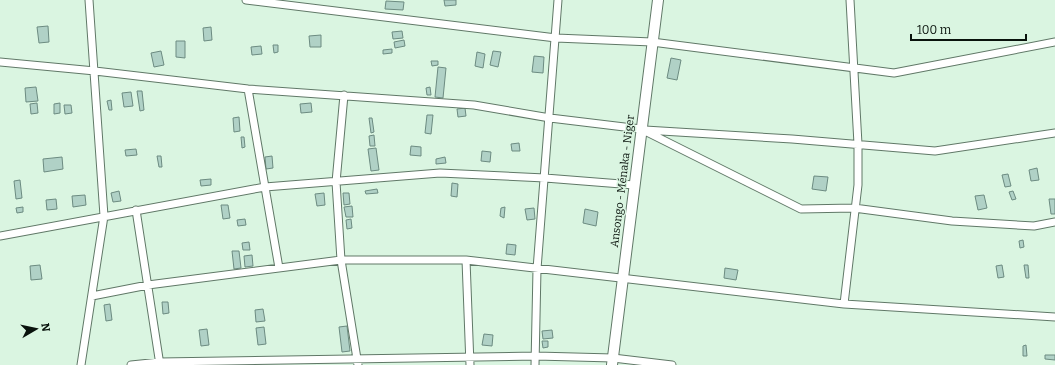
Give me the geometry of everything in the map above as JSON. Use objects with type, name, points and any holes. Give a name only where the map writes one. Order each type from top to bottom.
[{"type":"main road","name":"Ansongo - Ménaka - Niger","points":[[612,362],[658,0]]},
{"type":"street","points":[[81,365],[104,216],[89,0]]},
{"type":"street","points":[[246,0],[556,38],[652,42],[894,73],[1055,42]]},
{"type":"street","points":[[536,365],[537,269],[550,118],[558,0]]},
{"type":"street","points":[[844,304],[854,208],[858,185],[858,144],[850,0]]},
{"type":"street","points":[[0,62],[95,70],[248,88],[474,104],[550,118],[641,130],[858,144],[935,151],[1055,133]]},
{"type":"street","points":[[248,88],[278,268]]},
{"type":"street","points":[[344,94],[336,182],[342,260],[357,362]]},
{"type":"street","points":[[641,130],[801,209],[854,208],[952,221],[1034,226],[1055,222]]},
{"type":"street","points":[[0,236],[136,210],[265,188],[440,173],[545,178],[634,185]]},
{"type":"street","points":[[136,210],[160,363]]},
{"type":"street","points":[[92,296],[148,285],[342,260],[466,260],[844,304],[1055,317]]},
{"type":"street","points":[[466,260],[470,365]]},
{"type":"street","points":[[131,365],[160,363],[357,362],[470,356],[536,356],[672,365]]},
{"type":"building","points":[[444,0],[456,0],[456,5],[445,6]]},
{"type":"building","points":[[386,1],[404,2],[403,10],[385,9]]},
{"type":"building","points":[[48,26],[49,42],[39,43],[37,27]]},
{"type":"building","points":[[211,27],[212,40],[204,41],[203,28]]},
{"type":"building","points":[[402,31],[403,38],[393,39],[392,32]]},
{"type":"building","points":[[321,35],[321,47],[310,47],[309,36]]},
{"type":"building","points":[[404,40],[405,46],[395,48],[394,42]]},
{"type":"building","points":[[176,41],[185,41],[185,58],[176,57]]},
{"type":"building","points":[[273,45],[278,45],[278,52],[274,53]]},
{"type":"building","points":[[261,46],[262,54],[252,55],[251,47]]},
{"type":"building","points":[[392,49],[392,53],[383,54],[383,50]]},
{"type":"building","points":[[161,51],[164,65],[154,67],[151,53]]},
{"type":"building","points":[[493,51],[501,52],[498,67],[490,65]]},
{"type":"building","points":[[477,52],[485,54],[483,68],[475,66]]},
{"type":"building","points":[[534,56],[544,57],[543,73],[532,72]]},
{"type":"building","points":[[671,58],[681,60],[677,80],[667,78]]},
{"type":"building","points":[[431,61],[438,61],[438,65],[432,66]]},
{"type":"building","points":[[438,67],[446,68],[443,98],[435,97]]},
{"type":"building","points":[[36,87],[38,101],[26,102],[25,88]]},
{"type":"building","points":[[430,87],[431,95],[427,95],[426,88]]},
{"type":"building","points":[[137,91],[142,91],[144,110],[140,111]]},
{"type":"building","points":[[131,92],[133,106],[124,107],[122,93]]},
{"type":"building","points":[[111,100],[112,110],[109,110],[107,101]]},
{"type":"building","points":[[37,103],[38,113],[31,114],[30,104]]},
{"type":"building","points":[[60,103],[60,113],[54,114],[54,104]]},
{"type":"building","points":[[311,103],[312,112],[301,113],[300,104]]},
{"type":"building","points":[[64,105],[71,105],[72,113],[65,114]]},
{"type":"building","points":[[465,108],[466,116],[458,117],[457,109]]},
{"type":"building","points":[[427,115],[433,115],[431,134],[425,133]]},
{"type":"building","points":[[239,117],[240,131],[234,132],[233,118]]},
{"type":"building","points":[[369,118],[372,118],[374,132],[371,133]]},
{"type":"building","points":[[374,135],[375,146],[370,146],[369,136]]},
{"type":"building","points":[[241,137],[244,137],[245,147],[242,148]]},
{"type":"building","points":[[519,143],[520,151],[512,151],[511,144]]},
{"type":"building","points":[[411,146],[421,147],[421,156],[410,155]]},
{"type":"building","points":[[376,148],[379,170],[371,171],[368,149]]},
{"type":"building","points":[[136,149],[137,155],[126,156],[125,150]]},
{"type":"building","points":[[482,151],[491,152],[490,162],[481,161]]},
{"type":"building","points":[[157,156],[161,156],[162,167],[159,167]]},
{"type":"building","points":[[272,156],[273,168],[266,169],[265,157]]},
{"type":"building","points":[[62,157],[63,169],[44,172],[43,159]]},
{"type":"building","points":[[445,157],[446,163],[436,164],[436,159]]},
{"type":"building","points":[[1037,168],[1039,180],[1031,181],[1029,170]]},
{"type":"building","points":[[1008,174],[1011,186],[1005,187],[1002,175]]},
{"type":"building","points":[[814,176],[828,177],[826,191],[812,189]]},
{"type":"building","points":[[211,179],[211,185],[201,186],[200,180]]},
{"type":"building","points":[[20,180],[22,198],[16,199],[14,181]]},
{"type":"building","points":[[452,183],[458,184],[457,197],[451,196]]},
{"type":"building","points":[[377,189],[378,193],[366,194],[365,191]]},
{"type":"building","points":[[119,191],[121,201],[113,202],[111,193]]},
{"type":"building","points":[[1013,191],[1016,199],[1012,200],[1009,192]]},
{"type":"building","points":[[324,193],[325,205],[317,206],[315,194]]},
{"type":"building","points":[[343,193],[349,193],[350,204],[344,205]]},
{"type":"building","points":[[85,195],[86,205],[73,207],[72,196]]},
{"type":"building","points":[[984,195],[987,208],[978,210],[975,196]]},
{"type":"building","points":[[56,199],[57,209],[47,210],[46,200]]},
{"type":"building","points":[[1049,199],[1055,199],[1055,214],[1051,214]]},
{"type":"building","points":[[221,205],[228,205],[230,218],[223,219]]},
{"type":"building","points":[[352,206],[353,217],[346,217],[344,207]]},
{"type":"building","points":[[23,207],[23,212],[17,213],[16,208]]},
{"type":"building","points":[[505,207],[504,218],[500,216],[501,208]]},
{"type":"building","points":[[534,208],[535,219],[527,220],[525,209]]},
{"type":"building","points":[[585,209],[598,212],[596,226],[583,223]]},
{"type":"building","points":[[245,219],[246,225],[238,226],[237,220]]},
{"type":"building","points":[[351,219],[352,228],[347,229],[346,220]]},
{"type":"building","points":[[1023,240],[1024,247],[1020,248],[1019,241]]},
{"type":"building","points":[[249,242],[250,250],[243,250],[242,243]]},
{"type":"building","points":[[507,244],[516,245],[515,255],[506,254]]},
{"type":"building","points":[[232,251],[239,251],[241,268],[234,269]]},
{"type":"building","points":[[252,255],[253,266],[245,267],[244,256]]},
{"type":"building","points":[[40,265],[42,279],[31,280],[30,266]]},
{"type":"building","points":[[1002,265],[1004,277],[998,278],[996,266]]},
{"type":"building","points":[[1024,265],[1028,265],[1029,278],[1026,278]]},
{"type":"building","points":[[725,268],[738,270],[736,280],[724,278]]},
{"type":"building","points":[[162,302],[168,302],[169,313],[163,314]]},
{"type":"building","points":[[110,304],[112,320],[106,321],[104,305]]},
{"type":"building","points":[[263,309],[265,321],[256,322],[255,310]]},
{"type":"building","points":[[347,326],[350,351],[342,352],[339,327]]},
{"type":"building","points":[[264,327],[266,344],[258,345],[256,328]]},
{"type":"building","points":[[207,329],[209,345],[201,346],[199,330]]},
{"type":"building","points":[[552,330],[553,338],[543,339],[542,331]]},
{"type":"building","points":[[484,334],[493,335],[492,346],[482,345]]},
{"type":"building","points":[[542,341],[548,341],[548,347],[543,348]]},
{"type":"building","points":[[1026,345],[1027,356],[1023,356],[1023,346]]},
{"type":"building","points":[[1045,355],[1055,355],[1055,360],[1045,359]]}]
